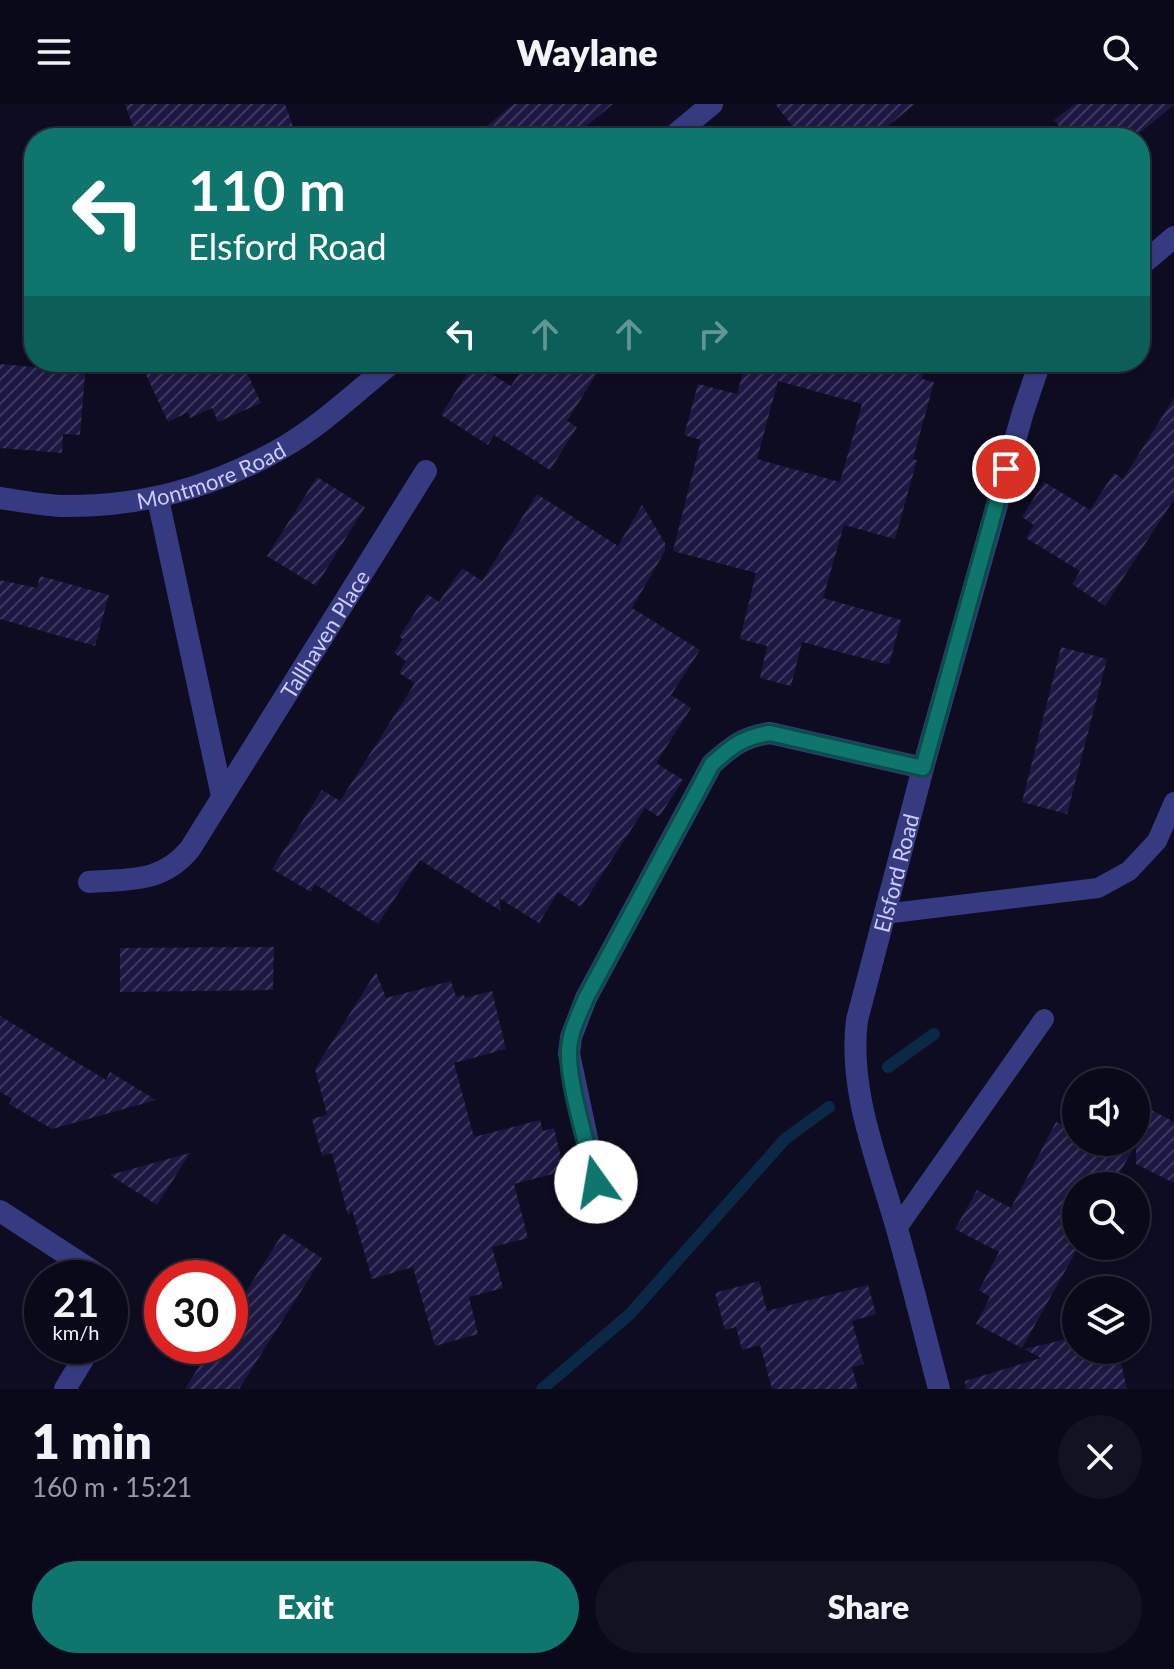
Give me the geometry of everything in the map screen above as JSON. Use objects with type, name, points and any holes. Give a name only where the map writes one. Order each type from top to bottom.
[{"type":"street","points":[[683,128],[712,104]]},
{"type":"street","points":[[1150,257],[1174,237]]},
{"type":"street","name":"Montmore Road","points":[[0,498],[58,506],[109,504],[158,499],[190,490],[284,447],[380,372]]},
{"type":"street","name":"Elsford Road","points":[[939,1389],[863,1110],[854,1048],[857,1020],[923,768],[1037,372]]},
{"type":"street","name":"Tallhaven Place","points":[[89,882],[142,878],[178,864],[426,471]]},
{"type":"street","points":[[158,499],[222,796]]},
{"type":"street","points":[[602,1208],[573,1080],[569,1054],[571,1037],[586,998],[712,764],[728,749],[750,736],[770,733],[923,768]]},
{"type":"street","points":[[0,1211],[75,1260]]},
{"type":"street","points":[[65,1389],[80,1364]]},
{"type":"lane","points":[[884,914],[1098,888],[1129,871],[1157,841],[1174,802]]},
{"type":"lane","points":[[897,1228],[1044,1019]]},
{"type":"building","points":[[125,104],[285,104],[293,128],[133,128]]},
{"type":"building","points":[[514,104],[613,104],[584,128],[484,128]]},
{"type":"building","points":[[775,104],[915,104],[885,128],[794,128]]},
{"type":"building","points":[[1075,104],[1174,104],[1145,128],[1061,128],[1054,120]]},
{"type":"building","points":[[0,364],[24,366],[24,372],[85,372],[80,435],[63,434],[62,453],[0,448]]},
{"type":"building","points":[[145,372],[247,372],[261,403],[218,422],[212,408],[190,418],[188,412],[168,422]]},
{"type":"building","points":[[468,372],[488,372],[511,386],[520,372],[598,372],[567,421],[577,427],[550,470],[494,435],[488,445],[441,415]]},
{"type":"building","points":[[743,372],[924,372],[922,379],[934,382],[895,539],[844,525],[823,598],[901,620],[889,665],[802,642],[791,686],[760,678],[767,646],[740,639],[756,573],[673,551],[701,440],[684,435],[698,384],[737,394]],"holes":[[[778,381],[862,404],[840,482],[757,459]]]},
{"type":"building","points":[[1174,398],[1174,499],[1105,606],[1072,584],[1080,571],[1026,538],[1034,525],[1022,517],[1044,482],[1090,510],[1114,473],[1123,479]]},
{"type":"building","points":[[317,477],[365,507],[316,586],[267,556]]},
{"type":"building","points":[[537,494],[618,546],[642,505],[665,543],[665,551],[632,608],[700,650],[671,695],[691,708],[656,763],[683,780],[659,817],[645,808],[581,907],[558,892],[539,923],[499,898],[501,911],[420,860],[378,924],[315,884],[311,892],[272,869],[322,790],[340,801],[415,683],[399,673],[406,661],[394,653],[403,639],[399,637],[427,594],[439,602],[462,568],[482,581]]},
{"type":"building","points":[[40,576],[109,595],[95,646],[0,619],[0,580],[37,588]]},
{"type":"building","points":[[1061,647],[1107,659],[1067,814],[1022,802]]},
{"type":"building","points":[[274,947],[273,990],[120,992],[120,948]]},
{"type":"building","points":[[376,972],[386,998],[451,981],[456,997],[464,995],[465,998],[492,991],[506,1049],[454,1063],[474,1137],[540,1120],[543,1131],[554,1128],[564,1171],[514,1184],[528,1238],[492,1247],[503,1288],[469,1297],[478,1334],[435,1346],[413,1267],[372,1279],[352,1210],[348,1216],[332,1153],[322,1156],[312,1119],[327,1115],[315,1069]]},
{"type":"building","points":[[0,1016],[106,1080],[110,1072],[156,1100],[52,1129],[9,1104],[12,1099],[0,1092]]},
{"type":"building","points":[[1150,1109],[1174,1122],[1174,1183],[1136,1164],[1136,1156],[1150,1156]]},
{"type":"building","points":[[1056,1122],[1062,1124],[1062,1156],[1129,1156],[1120,1172],[1062,1172],[1062,1260],[1071,1260],[1022,1348],[976,1324],[990,1297],[979,1290],[999,1252],[955,1229],[977,1190],[1011,1208]]},
{"type":"building","points":[[190,1153],[157,1205],[110,1175]]},
{"type":"building","points":[[283,1233],[322,1258],[239,1389],[185,1389],[201,1364],[248,1364],[248,1288]]},
{"type":"building","points":[[759,1281],[767,1311],[868,1285],[876,1314],[852,1321],[864,1364],[852,1367],[858,1389],[772,1389],[760,1345],[742,1350],[736,1327],[725,1330],[715,1293]]},
{"type":"building","points":[[1062,1340],[1062,1364],[1121,1364],[1127,1389],[966,1389],[965,1381],[1041,1358],[1024,1349]]},
{"type":"waterway","points":[[888,1067],[934,1034]]},
{"type":"waterway","points":[[542,1389],[630,1314],[785,1139],[829,1107]]},
{"type":"route","points":[[596,1182],[573,1080],[569,1054],[571,1037],[586,998],[712,764],[728,749],[750,736],[770,733],[923,768],[1006,469]]}]
